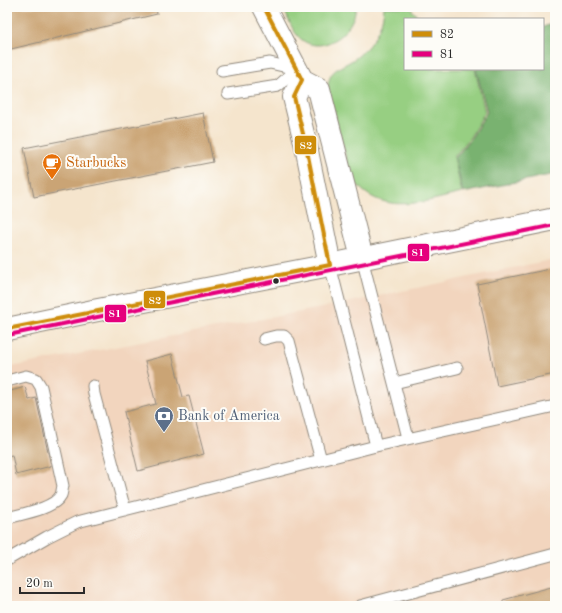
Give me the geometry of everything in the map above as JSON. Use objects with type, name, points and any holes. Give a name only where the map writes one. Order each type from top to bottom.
[{"type":"main road","points":[[264,7],[299,75],[319,89],[362,258]]},
{"type":"main road","points":[[299,75],[294,97],[306,146],[330,265]]},
{"type":"main road","points":[[7,329],[555,219]]},
{"type":"lane","points":[[222,71],[270,63],[299,75]]},
{"type":"lane","points":[[228,94],[278,86],[299,75]]},
{"type":"lane","points":[[362,258],[408,438]]},
{"type":"lane","points":[[330,265],[376,446]]},
{"type":"lane","points":[[264,339],[284,336],[289,341],[321,460]]},
{"type":"lane","points":[[394,383],[457,368]]},
{"type":"lane","points":[[7,381],[26,376],[36,379],[40,387],[63,486],[62,494],[57,500],[48,506],[7,518]]},
{"type":"lane","points":[[93,386],[125,510]]},
{"type":"lane","points":[[7,560],[77,522],[408,438],[555,406]]},
{"type":"lane","points":[[360,606],[555,554]]},
{"type":"shaded area","points":[[555,259],[555,606],[7,606],[7,368],[326,307]]},
{"type":"green space","points":[[283,7],[356,7],[350,25],[344,32],[328,43],[319,45],[311,44],[299,37],[291,25]]},
{"type":"green space","points":[[384,7],[411,7],[413,12],[421,18],[404,18],[404,70],[475,70],[485,112],[469,139],[454,157],[462,193],[417,203],[402,204],[388,202],[375,198],[362,190],[351,177],[328,89],[329,82],[333,72],[352,61],[372,41],[379,28]]},
{"type":"green space","points":[[555,23],[555,174],[463,193],[455,158],[470,140],[487,112],[476,70],[544,70],[544,27]]},
{"type":"building","points":[[7,7],[156,7],[157,14],[7,50]]},
{"type":"building","points":[[203,113],[213,162],[34,197],[24,148]]},
{"type":"building","points":[[555,268],[555,374],[497,386],[477,284]]},
{"type":"building","name":"Bank of America","points":[[172,354],[183,397],[189,396],[204,454],[138,471],[124,412],[156,404],[145,361]]},
{"type":"building","points":[[25,387],[29,400],[36,398],[51,466],[16,475],[12,455],[7,456],[7,392]]},
{"type":"building","points":[[555,586],[555,606],[503,606],[503,600]]},
{"type":"transit line","name":"82","points":[[7,329],[330,265],[306,146],[294,97],[302,80],[264,7]]},
{"type":"transit line","name":"81","points":[[8,335],[555,225]]},
{"type":"place","name":"Starbucks","points":[[52,180]]},
{"type":"place","name":"Bank of America","points":[[164,433]]}]
